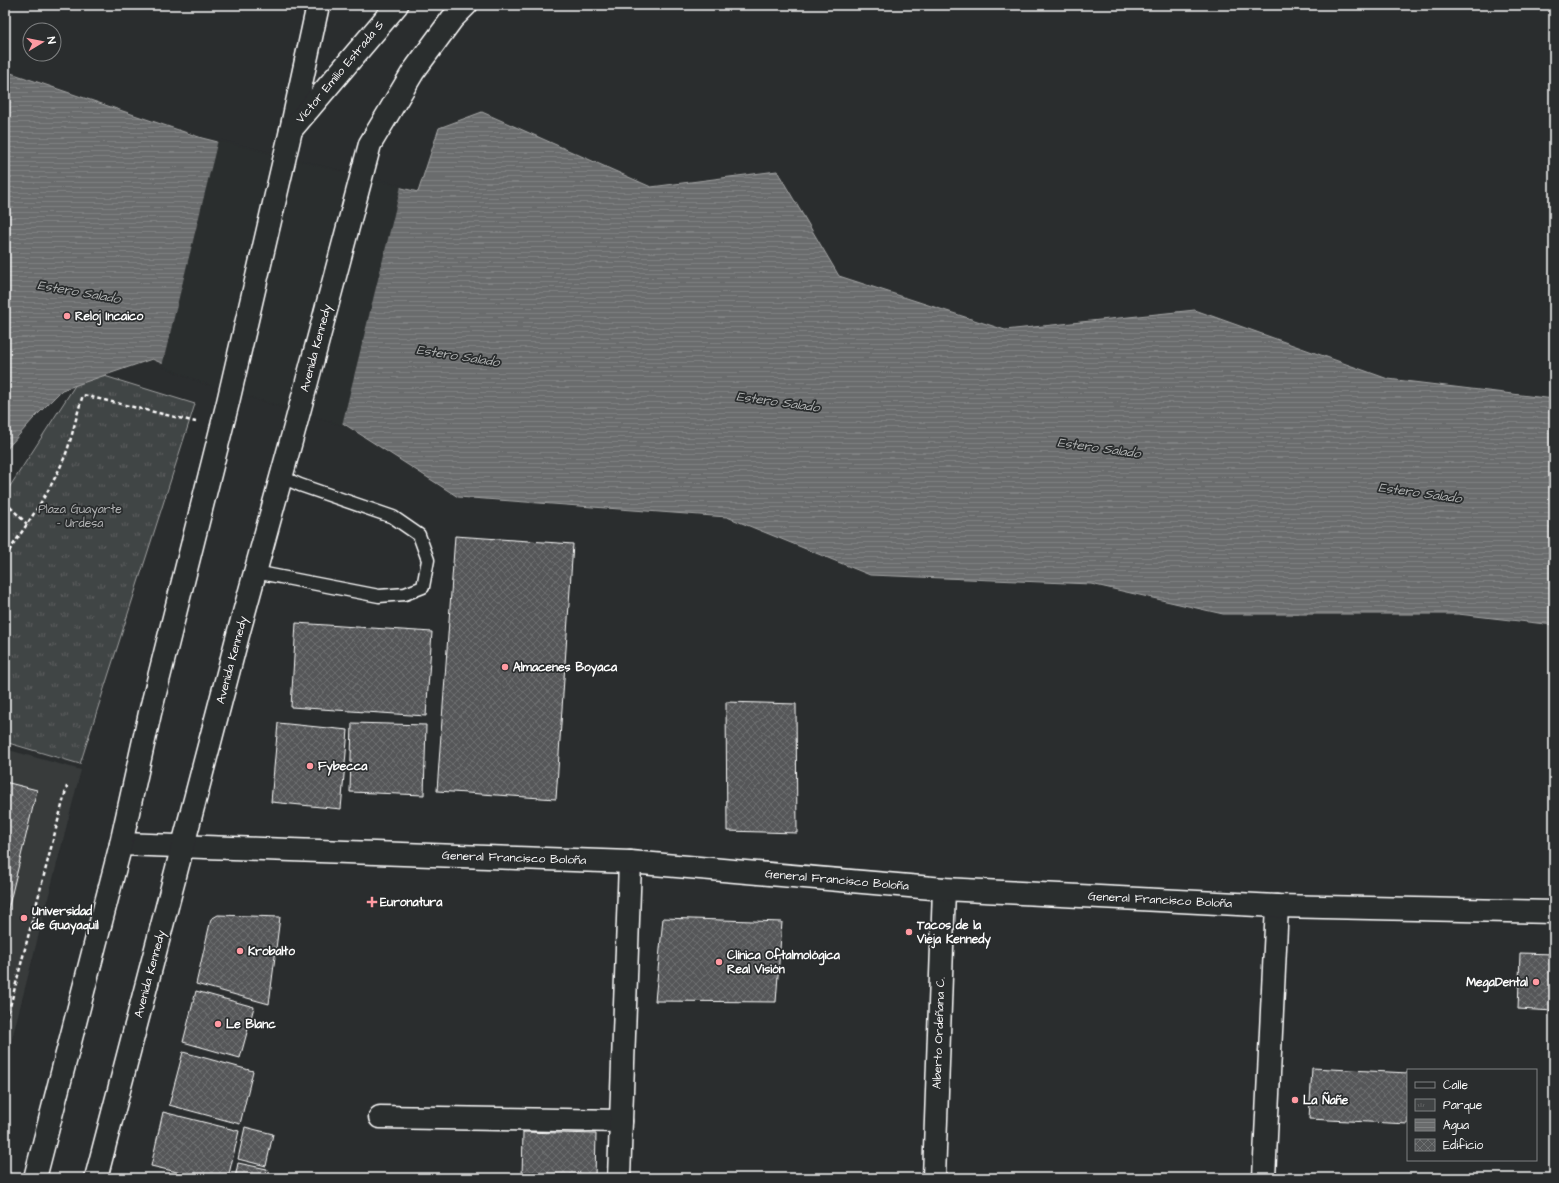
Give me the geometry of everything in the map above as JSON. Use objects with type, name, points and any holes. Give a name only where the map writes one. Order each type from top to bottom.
[{"type":"street","points":[[35,1178],[120,844],[150,713],[228,402],[318,5]]},
{"type":"street","name":"Víctor Emilio Estrada S","points":[[289,136],[397,5]]},
{"type":"street","name":"Avenida Kennedy","points":[[96,1178],[255,572],[370,144],[412,72],[452,19],[466,5]]},
{"type":"street","name":"General Francisco Boloña","points":[[120,844],[630,862],[944,889],[1277,906],[1554,912]]},
{"type":"street","points":[[619,1178],[630,862]]},
{"type":"street","name":"Alberto Ordeñana C.","points":[[934,1178],[944,889]]},
{"type":"street","points":[[1264,1178],[1277,906]]},
{"type":"street","points":[[380,1118],[622,1121]]},
{"type":"lane","points":[[255,572],[378,596],[405,594],[423,587],[428,560],[419,535],[393,517],[300,485],[282,476]]},
{"type":"path","points":[[5,557],[27,524],[53,479],[66,451],[83,395],[221,429]]},
{"type":"path","points":[[5,502],[27,524]]},
{"type":"path","points":[[5,1026],[67,786]]},
{"type":"shaded area","name":"Universidad de Guayaquil","points":[[5,749],[81,770],[5,1066]]},
{"type":"green space","name":"Plaza Guayarte - Urdesa","points":[[85,370],[195,404],[80,764],[5,742],[5,494]]},
{"type":"water","name":"Estero Salado","points":[[5,71],[202,138],[418,192],[439,128],[482,112],[651,187],[777,171],[839,276],[1005,330],[1195,310],[1388,379],[1554,399],[1554,625],[1458,614],[1223,614],[1091,584],[870,575],[727,517],[458,497],[341,422],[204,381],[152,359],[62,390],[33,419],[5,451]]},
{"type":"pier","points":[[218,140],[401,186],[342,425],[203,383],[162,366]]},
{"type":"building","name":"Almacenes Boyaca","points":[[455,536],[573,544],[556,799],[437,791]]},
{"type":"building","points":[[296,623],[432,632],[426,716],[291,707]]},
{"type":"building","points":[[726,702],[796,704],[797,833],[727,831]]},
{"type":"building","name":"Fybecca","points":[[278,723],[348,730],[341,809],[271,802]]},
{"type":"building","points":[[352,723],[426,725],[424,795],[350,792]]},
{"type":"building","points":[[5,782],[37,790],[5,922]]},
{"type":"building","name":"Krobalto","points":[[218,915],[280,917],[269,1004],[196,984],[211,919]]},
{"type":"building","name":"Clínica Oftalmológica Real Visión","points":[[663,918],[782,922],[776,1002],[655,1001]]},
{"type":"building","name":"MegaDental","points":[[1520,953],[1554,954],[1554,1011],[1518,1009]]},
{"type":"building","name":"Le Blanc","points":[[196,991],[254,1007],[240,1058],[183,1042]]},
{"type":"building","points":[[183,1052],[253,1071],[240,1124],[169,1105]]},
{"type":"building","points":[[1312,1068],[1407,1073],[1407,1124],[1309,1119]]},
{"type":"building","points":[[163,1112],[239,1131],[228,1178],[203,1178],[151,1166]]},
{"type":"building","points":[[245,1127],[273,1134],[266,1166],[238,1159]]},
{"type":"building","points":[[523,1132],[596,1134],[595,1178],[522,1178]]},
{"type":"building","points":[[238,1163],[267,1169],[265,1178],[235,1178]]},
{"type":"place","name":"Reloj Incaico","points":[[67,316]]},
{"type":"place","name":"Almacenes Boyaca","points":[[505,667]]},
{"type":"place","name":"Fybecca","points":[[310,766]]},
{"type":"place","name":"Euronatura","points":[[372,902]]},
{"type":"place","name":"Universidad de Guayaquil","points":[[24,918]]},
{"type":"place","name":"Tacos de la Vieja Kennedy","points":[[909,932]]},
{"type":"place","name":"Krobalto","points":[[240,951]]},
{"type":"place","name":"Clínica Oftalmológica Real Visión","points":[[719,962]]},
{"type":"place","name":"MegaDental","points":[[1536,982]]},
{"type":"place","name":"Le Blanc","points":[[218,1024]]},
{"type":"place","name":"La Ñañe","points":[[1295,1100]]}]
